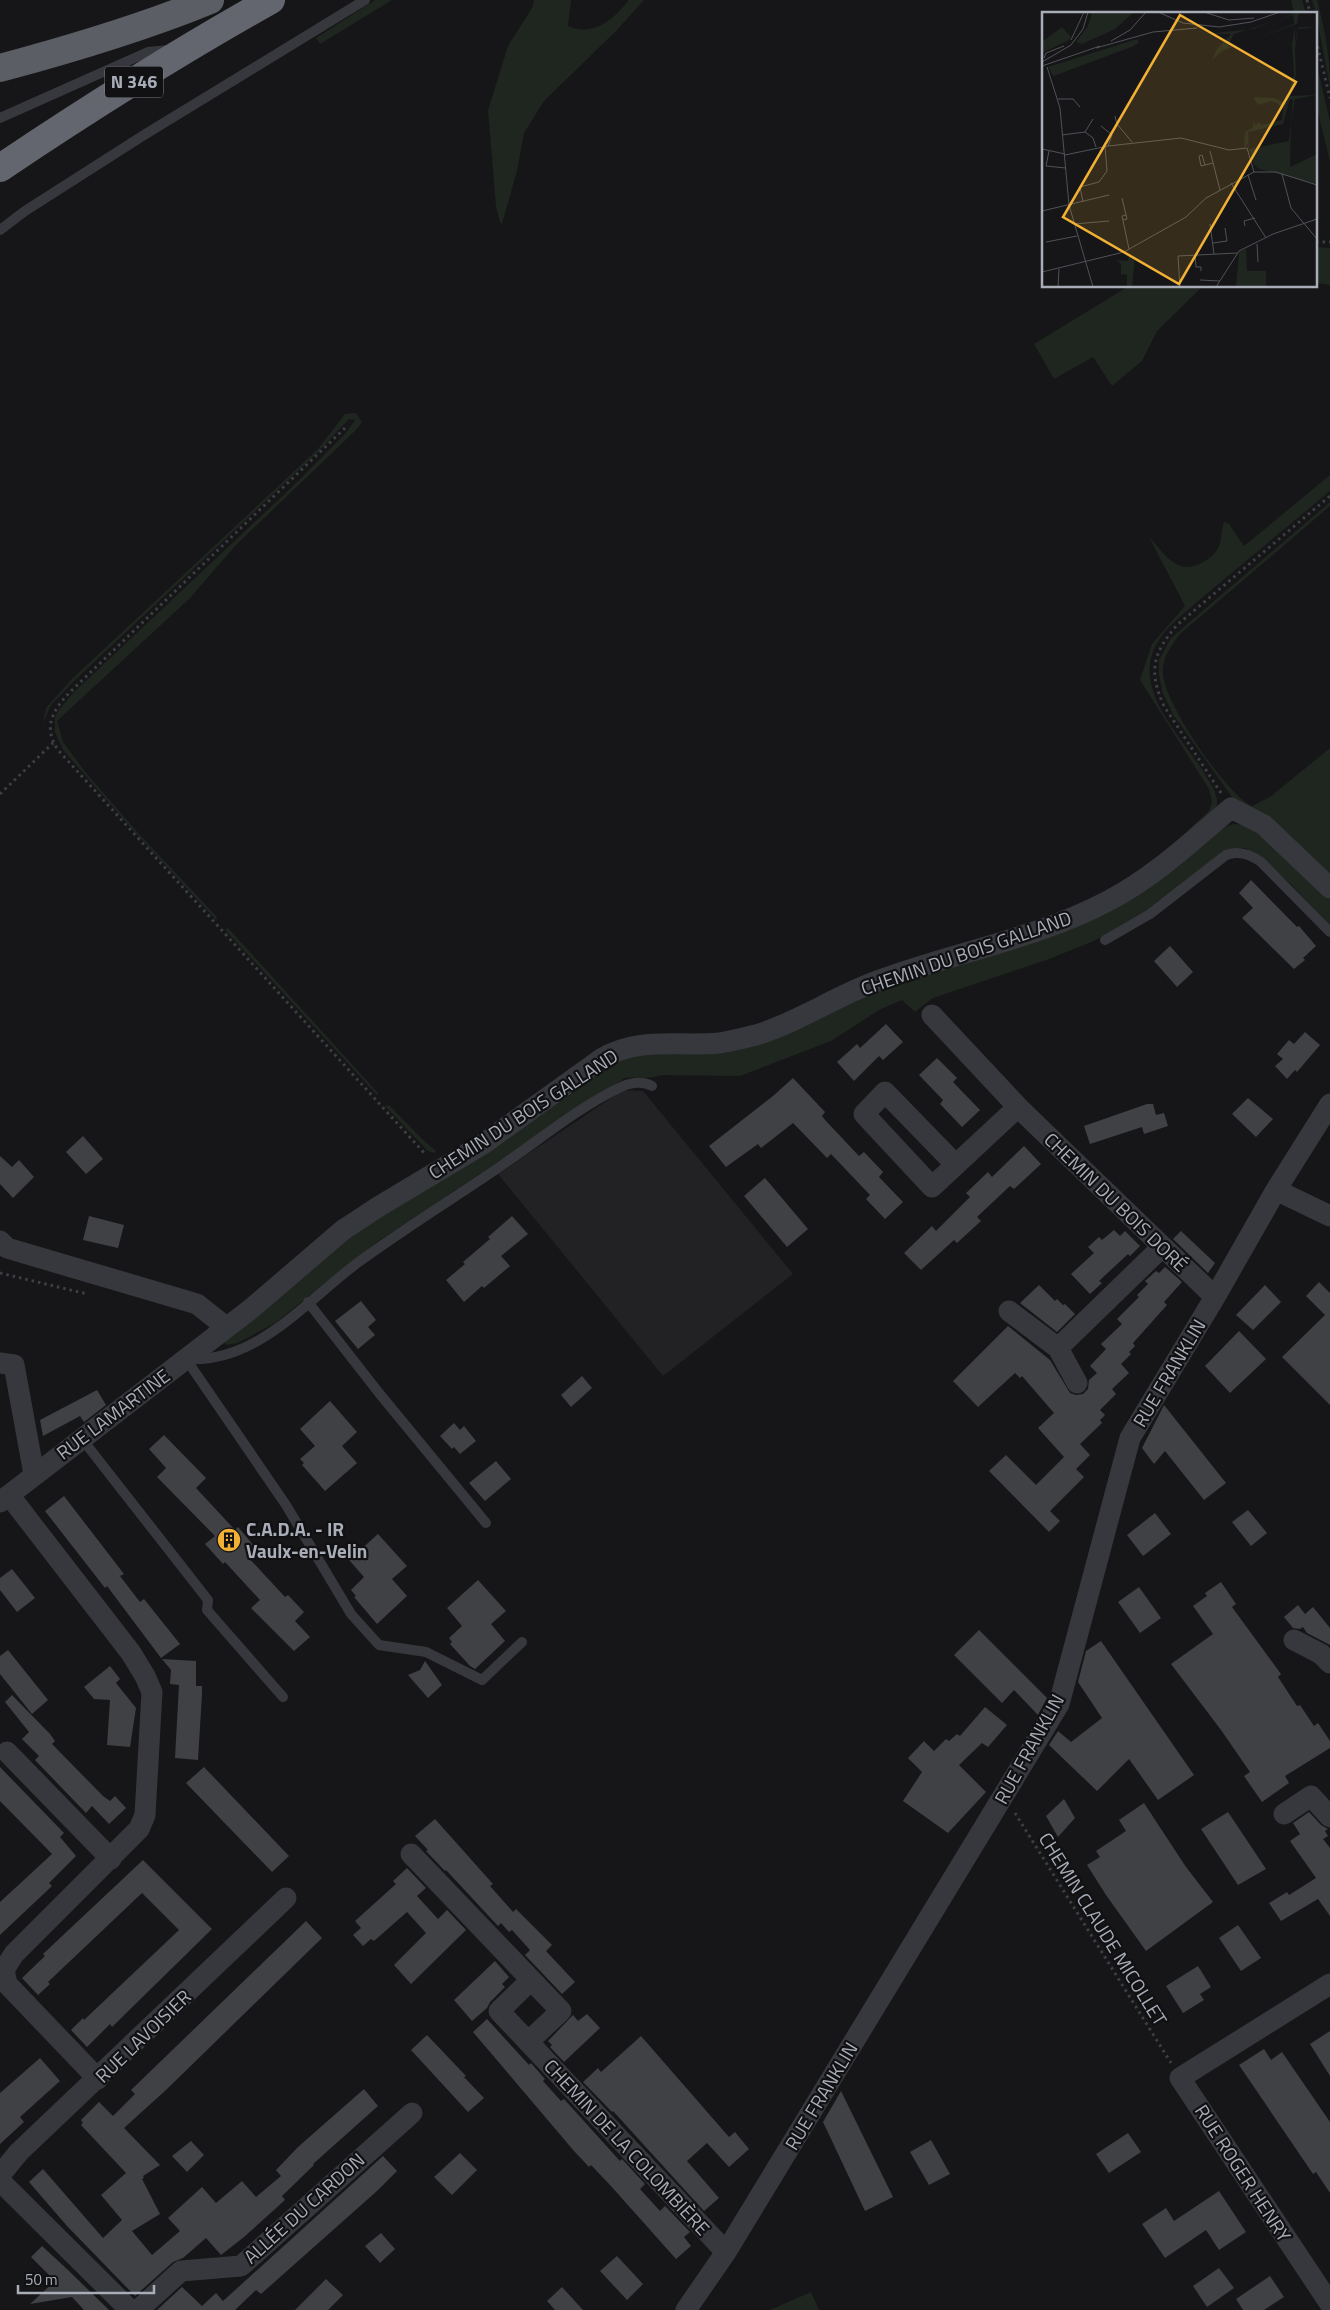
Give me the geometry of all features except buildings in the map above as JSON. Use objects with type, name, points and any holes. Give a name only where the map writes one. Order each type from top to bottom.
[{"type":"highway","name":"N 346","points":[[0,68],[69,50],[132,30],[210,0]]},
{"type":"highway","name":"N 346","points":[[0,168],[72,120],[188,48],[271,0]]},
{"type":"street","points":[[1231,808],[1264,825],[1330,888]]},
{"type":"street","name":"CHEMIN DU BOIS GALLAND","points":[[226,1327],[286,1280],[343,1230],[483,1144],[614,1052],[638,1045],[719,1043],[757,1034],[791,1021],[879,980],[963,955],[1086,912],[1146,879],[1231,808]]},
{"type":"street","name":"CHEMIN DU BOIS DORÉ","points":[[932,1015],[1018,1107],[1215,1297]]},
{"type":"street","name":"RUE FRANKLIN","points":[[686,2310],[726,2252],[1059,1704],[1130,1438],[1215,1297],[1276,1190],[1330,1104]]},
{"type":"street","points":[[956,1165],[1018,1107]]},
{"type":"street","points":[[1276,1190],[1330,1216]]},
{"type":"street","points":[[0,1241],[7,1248],[198,1304],[226,1327]]},
{"type":"street","points":[[1058,1348],[1162,1247]]},
{"type":"street","points":[[1009,1311],[1058,1348],[1077,1383]]},
{"type":"street","name":"RUE LAMARTINE","points":[[4,1498],[226,1327]]},
{"type":"street","points":[[0,1363],[14,1365],[34,1474]]},
{"type":"street","points":[[4,1498],[131,1653],[152,1692],[145,1815],[139,1829],[14,1954],[4,1970],[7,1984],[98,2079]]},
{"type":"street","points":[[1294,1640],[1321,1654],[1330,1663]]},
{"type":"street","points":[[7,1752],[110,1859]]},
{"type":"street","points":[[1284,1814],[1311,1796],[1330,1817]]},
{"type":"street","points":[[411,1854],[560,2011],[528,2042]]},
{"type":"street","name":"RUE LAVOISIER","points":[[0,2175],[19,2152],[98,2079],[286,1898]]},
{"type":"street","name":"CHEMIN DE LA COLOMBIÈRE","points":[[531,1980],[499,2011],[726,2252]]},
{"type":"street","points":[[1180,2078],[1329,1987]]},
{"type":"street","name":"RUE ROGER HENRY","points":[[1180,2078],[1330,2304]]},
{"type":"street","name":"ALLÉE DU CARDON","points":[[138,2310],[181,2271],[241,2266],[412,2113]]},
{"type":"street","points":[[0,2181],[130,2310]]},
{"type":"lane","points":[[0,230],[25,211],[144,135],[365,0]]},
{"type":"lane","points":[[0,118],[148,52],[188,48]]},
{"type":"lane","points":[[1105,940],[1150,914],[1226,855],[1237,852],[1248,854],[1261,862],[1330,932]]},
{"type":"lane","points":[[186,1359],[211,1358],[232,1353],[268,1335],[384,1243],[599,1100],[627,1084],[643,1083],[652,1086]]},
{"type":"lane","points":[[308,1302],[379,1393],[486,1523]]},
{"type":"lane","points":[[186,1359],[286,1505],[351,1614],[380,1645],[426,1652],[482,1680],[522,1642]]},
{"type":"lane","points":[[82,1439],[208,1600],[207,1610],[283,1697]]},
{"type":"path","points":[[1318,48],[1330,98]]},
{"type":"path","points":[[345,428],[59,703],[50,720],[49,728],[53,742],[112,811],[440,1170]]},
{"type":"path","points":[[1231,808],[1164,706],[1154,678],[1154,666],[1158,652],[1177,625],[1330,496]]},
{"type":"path","points":[[0,794],[53,742]]},
{"type":"path","name":"CHEMIN CLAUDE MICOLLET","points":[[1003,1795],[1180,2078]]},
{"type":"shaded area","points":[[375,0],[392,0],[320,44],[316,38]]},
{"type":"shaded area","points":[[534,0],[571,0],[568,26],[586,29],[595,28],[610,20],[629,0],[644,0],[616,31],[544,101],[524,133],[517,171],[502,224],[496,206],[488,110],[508,46],[532,8]]},
{"type":"shaded area","points":[[1291,0],[1302,0],[1305,12],[1294,12]]},
{"type":"shaded area","points":[[1312,0],[1317,0],[1325,33],[1330,87],[1318,24],[1318,12],[1315,12]]},
{"type":"shaded area","points":[[1318,70],[1330,122],[1330,162],[1318,112]]},
{"type":"shaded area","points":[[1318,247],[1330,248],[1330,285],[1318,283]]},
{"type":"shaded area","points":[[1126,288],[1201,288],[1157,331],[1142,361],[1112,386],[1093,357],[1054,379],[1034,344]]},
{"type":"shaded area","points":[[356,413],[362,422],[356,430],[236,545],[189,599],[57,721],[63,742],[86,773],[139,834],[217,917],[216,920],[132,829],[63,750],[55,732],[55,718],[58,711],[73,693],[293,486],[345,434],[355,420],[349,419],[317,453],[75,680],[51,705],[43,723],[46,708],[72,679],[318,449],[345,414]]},
{"type":"shaded area","points":[[1330,475],[1330,491],[1191,607],[1168,628],[1157,643],[1150,661],[1150,679],[1155,696],[1163,713],[1210,782],[1217,800],[1215,809],[1204,821],[1170,847],[1209,811],[1212,802],[1209,789],[1140,680],[1152,644],[1185,606],[1149,537],[1173,562],[1180,566],[1196,566],[1209,559],[1217,550],[1224,522],[1229,524],[1244,546]]},
{"type":"shaded area","points":[[1330,502],[1330,506],[1180,634],[1167,653],[1163,675],[1166,688],[1174,706],[1198,747],[1227,785],[1252,806],[1270,797],[1330,748],[1330,880],[1235,801],[1174,716],[1163,694],[1159,675],[1159,660],[1171,638]]},
{"type":"shaded area","points":[[1234,824],[1247,825],[1262,834],[1330,899],[1330,926],[1291,884],[1257,855],[1245,848],[1228,849],[1155,905],[1094,941],[1049,959],[933,998],[915,1012],[902,1000],[879,1010],[831,1041],[740,1076],[662,1075],[625,1078],[377,1242],[275,1323],[238,1343],[227,1345],[223,1342],[333,1245],[607,1062],[665,1050],[842,1004],[991,953],[1227,826]]},
{"type":"shaded area","points":[[228,928],[378,1093],[377,1095],[228,933],[225,929]]},
{"type":"shaded area","points":[[623,1090],[643,1091],[793,1274],[663,1376],[498,1174]]},
{"type":"shaded area","points":[[389,1105],[436,1151],[435,1153],[428,1151],[385,1106]]},
{"type":"shaded area","points":[[811,2292],[819,2310],[770,2310]]},
{"type":"place","name":"C.A.D.A. - IR Vaulx-en-Velin","points":[[229,1540]]}]
